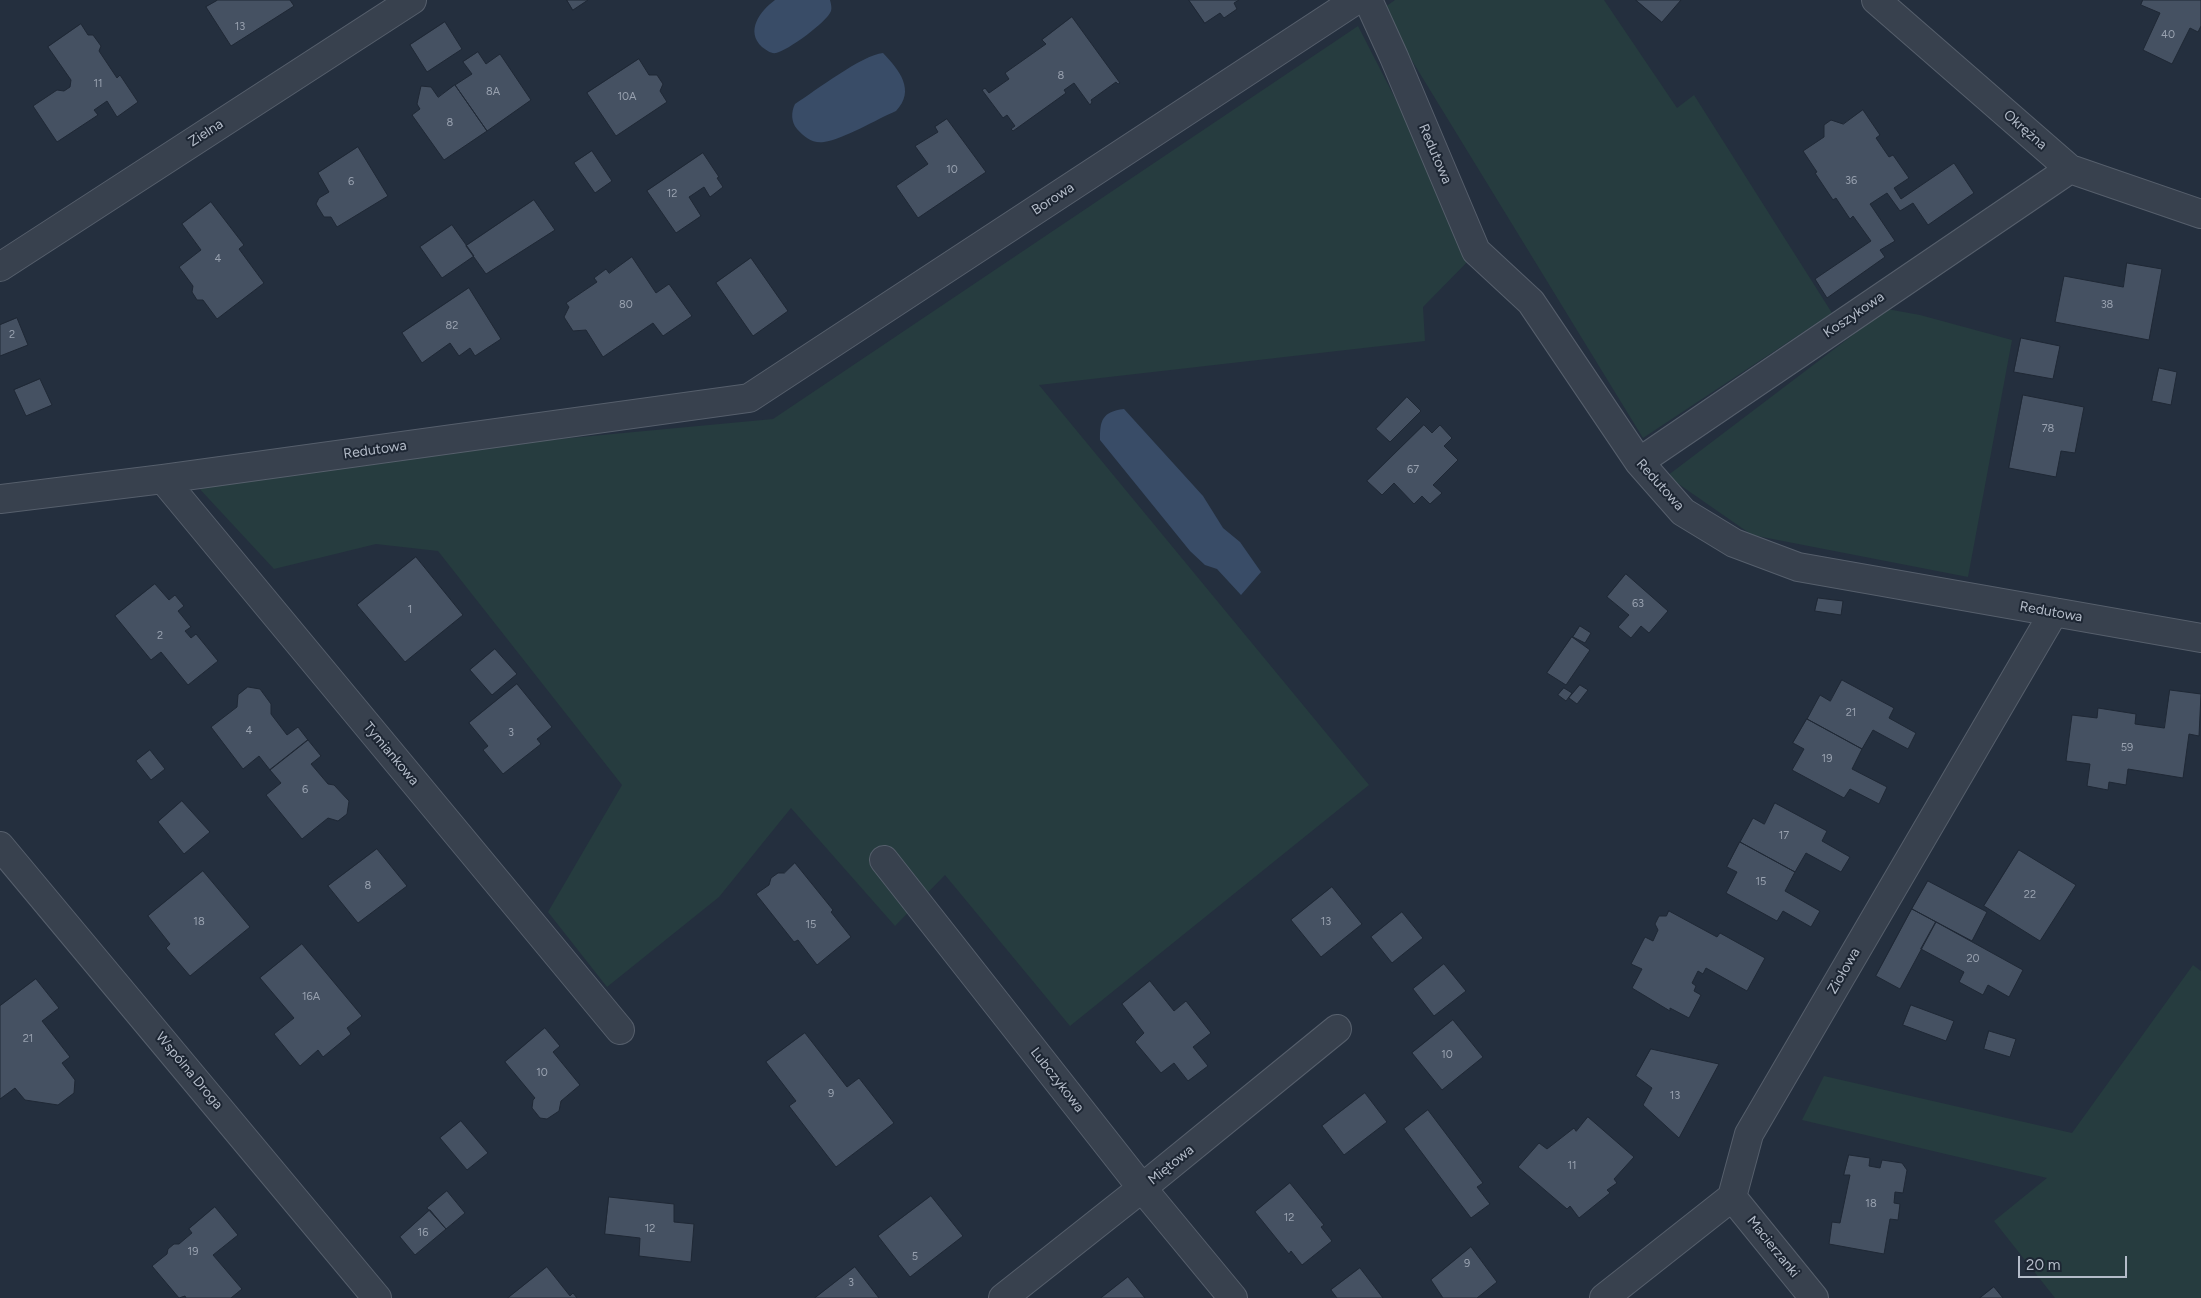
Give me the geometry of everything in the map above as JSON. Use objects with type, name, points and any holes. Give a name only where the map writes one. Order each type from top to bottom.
[{"type":"street","name":"Zielna","points":[[0,267],[412,0]]},
{"type":"street","name":"Borowa","points":[[750,398],[1356,0]]},
{"type":"street","name":"Redutowa","points":[[1368,0],[1476,251],[1531,302],[1639,462],[1683,512],[1734,543],[1798,567],[1952,596],[2201,638]]},
{"type":"street","name":"Okrężna","points":[[1876,0],[2070,169],[2201,214]]},
{"type":"street","name":"Koszykowa","points":[[1639,462],[2070,169]]},
{"type":"street","name":"Redutowa","points":[[0,499],[163,479],[750,398]]},
{"type":"street","name":"Tymiankowa","points":[[163,479],[620,1030]]},
{"type":"street","name":"Ziołowa","points":[[1732,1196],[1750,1134],[2054,612]]},
{"type":"street","name":"Wspólna Droga","points":[[0,846],[327,1236],[376,1298]]},
{"type":"street","name":"Lubczykowa","points":[[884,860],[1142,1188],[1233,1298]]},
{"type":"street","name":"Miętowa","points":[[1003,1298],[1142,1188],[1336,1029]]},
{"type":"street","points":[[1604,1298],[1732,1196]]},
{"type":"street","name":"Macierzanki","points":[[1732,1196],[1814,1298]]},
{"type":"green space","points":[[1395,0],[1604,0],[1677,108],[1694,95],[1832,313],[1643,438],[1381,10]]},
{"type":"green space","points":[[1358,26],[1475,254],[1423,307],[1425,341],[1039,385],[1369,785],[1070,1026],[945,875],[895,926],[791,808],[719,897],[607,987],[548,912],[622,785],[438,551],[376,544],[274,569],[196,485],[506,444],[773,419]]},
{"type":"green space","points":[[1887,309],[1920,315],[2012,340],[1968,577],[1752,535],[1667,476]]},
{"type":"green space","points":[[2193,965],[2201,971],[2201,1298],[2055,1298],[1994,1221],[2047,1178],[1802,1120],[1824,1076],[2072,1133]]},
{"type":"water","points":[[775,0],[830,0],[831,10],[822,22],[806,35],[789,47],[772,53],[762,47],[757,41],[755,28],[760,15]]},
{"type":"water","points":[[883,53],[895,66],[905,88],[902,103],[896,111],[851,133],[824,142],[816,142],[809,139],[797,129],[792,117],[795,104],[863,60]]},
{"type":"water","points":[[1124,409],[1203,496],[1223,528],[1240,542],[1261,572],[1241,595],[1217,569],[1205,565],[1190,551],[1100,440],[1104,418],[1111,412]]},
{"type":"building","points":[[218,0],[290,0],[294,6],[231,46],[206,7]]},
{"type":"building","points":[[567,0],[588,0],[573,10]]},
{"type":"building","points":[[1189,0],[1239,0],[1234,3],[1237,9],[1224,18],[1220,13],[1205,23]]},
{"type":"building","points":[[1636,0],[1681,0],[1662,22]]},
{"type":"building","points":[[2143,0],[2201,0],[2201,26],[2198,32],[2190,28],[2172,64],[2143,50],[2160,13],[2141,5]]},
{"type":"building","points":[[1072,17],[1120,83],[1116,82],[1091,100],[1090,105],[1074,83],[1064,90],[1066,93],[1013,131],[1011,129],[1015,126],[1007,115],[1003,118],[982,90],[985,88],[989,93],[1009,79],[1005,73],[1046,44],[1042,40]]},
{"type":"building","points":[[445,22],[462,49],[427,72],[410,45]]},
{"type":"building","points":[[81,24],[88,35],[93,35],[101,46],[99,51],[117,78],[120,75],[138,102],[117,117],[107,101],[94,110],[98,115],[57,142],[33,106],[57,90],[64,91],[70,87],[71,80],[48,47]]},
{"type":"building","points":[[478,52],[486,64],[500,54],[531,100],[487,131],[455,85],[472,74],[463,62]]},
{"type":"building","points":[[639,59],[649,75],[657,75],[663,84],[660,91],[667,102],[616,136],[587,93]]},
{"type":"building","points":[[455,85],[487,131],[444,160],[412,115],[420,109],[417,104],[421,86],[431,87],[438,97]]},
{"type":"building","points":[[1863,110],[1880,135],[1876,138],[1889,157],[1893,155],[1909,178],[1894,188],[1901,199],[1954,163],[1974,193],[1928,225],[1913,203],[1900,211],[1887,193],[1870,204],[1895,241],[1880,250],[1885,257],[1827,298],[1815,279],[1871,241],[1853,216],[1850,219],[1836,198],[1833,200],[1803,151],[1824,137],[1824,125],[1831,120],[1843,124]]},
{"type":"building","points":[[947,119],[986,172],[918,218],[896,186],[928,164],[915,146],[938,132],[935,127]]},
{"type":"building","points":[[358,147],[388,196],[337,227],[331,217],[324,217],[316,204],[319,198],[329,192],[318,173]]},
{"type":"building","points":[[592,151],[612,181],[595,193],[574,163]]},
{"type":"building","points":[[703,153],[719,177],[717,178],[723,187],[710,197],[704,187],[689,197],[701,216],[676,233],[647,191]]},
{"type":"building","points":[[534,200],[555,230],[486,274],[466,246]]},
{"type":"building","points":[[211,202],[244,245],[239,249],[264,283],[217,319],[203,300],[197,300],[192,292],[193,286],[179,267],[201,250],[182,224]]},
{"type":"building","points":[[452,225],[474,256],[442,278],[420,247]]},
{"type":"building","points":[[632,257],[656,293],[669,284],[692,316],[663,336],[653,323],[603,357],[586,330],[573,331],[564,317],[569,307],[566,303],[597,282],[594,278],[606,269],[609,273]]},
{"type":"building","points":[[751,258],[788,311],[753,336],[716,283]]},
{"type":"building","points":[[2127,263],[2162,269],[2149,340],[2055,322],[2064,276],[2123,287]]},
{"type":"building","points":[[469,288],[501,339],[475,356],[470,348],[459,356],[450,343],[422,363],[402,333]]},
{"type":"building","points":[[17,318],[28,345],[0,356],[0,325]]},
{"type":"building","points":[[2021,338],[2060,346],[2053,379],[2014,372]]},
{"type":"building","points":[[2159,368],[2177,372],[2171,405],[2152,401]]},
{"type":"building","points":[[40,379],[52,405],[26,416],[14,390]]},
{"type":"building","points":[[2023,395],[2084,407],[2075,453],[2061,451],[2056,477],[2009,468]]},
{"type":"building","points":[[1407,397],[1421,411],[1390,442],[1376,429]]},
{"type":"building","points":[[1424,425],[1432,433],[1440,425],[1452,438],[1444,446],[1458,460],[1433,485],[1442,493],[1430,504],[1422,496],[1414,504],[1394,483],[1382,495],[1367,481]]},
{"type":"building","points":[[416,557],[463,615],[405,662],[357,605]]},
{"type":"building","points":[[1626,574],[1668,611],[1649,633],[1641,626],[1631,638],[1618,627],[1629,615],[1607,597]]},
{"type":"building","points":[[155,584],[169,600],[175,595],[184,606],[178,611],[191,627],[185,631],[191,638],[196,634],[218,661],[188,685],[161,652],[151,660],[115,616]]},
{"type":"building","points":[[1818,598],[1843,601],[1841,615],[1815,611]]},
{"type":"building","points":[[1580,626],[1591,633],[1585,643],[1573,637]]},
{"type":"building","points":[[1572,637],[1590,650],[1566,685],[1547,673]]},
{"type":"building","points":[[495,649],[517,674],[492,695],[470,670]]},
{"type":"building","points":[[1842,680],[1894,708],[1889,718],[1916,733],[1908,749],[1873,730],[1862,749],[1807,719],[1820,695],[1830,701]]},
{"type":"building","points":[[517,684],[552,727],[537,739],[541,744],[503,774],[483,750],[488,746],[469,723]]},
{"type":"building","points":[[1580,685],[1588,690],[1577,704],[1569,698]]},
{"type":"building","points":[[248,687],[260,689],[271,704],[271,714],[287,735],[298,727],[308,740],[270,770],[259,756],[243,769],[211,727],[237,707],[238,695]]},
{"type":"building","points":[[1564,688],[1572,693],[1566,701],[1558,695]]},
{"type":"building","points":[[2170,690],[2201,694],[2199,736],[2189,734],[2183,778],[2128,769],[2126,785],[2109,782],[2108,790],[2087,786],[2090,764],[2066,761],[2072,715],[2097,718],[2098,708],[2136,714],[2135,724],[2164,728]]},
{"type":"building","points":[[1807,719],[1862,749],[1852,769],[1887,787],[1879,804],[1850,789],[1844,798],[1792,770],[1804,749],[1793,743]]},
{"type":"building","points":[[308,740],[321,756],[311,764],[328,784],[334,785],[349,801],[347,814],[338,821],[328,818],[302,839],[266,795],[281,783],[270,770]]},
{"type":"building","points":[[150,750],[165,769],[151,780],[136,761]]},
{"type":"building","points":[[182,801],[210,832],[184,854],[158,822]]},
{"type":"building","points":[[1775,803],[1827,831],[1822,841],[1850,857],[1841,872],[1806,853],[1795,872],[1740,842],[1753,818],[1764,824]]},
{"type":"building","points":[[1740,842],[1795,872],[1785,891],[1820,911],[1811,927],[1783,911],[1777,921],[1726,893],[1737,872],[1727,867]]},
{"type":"building","points":[[377,849],[407,886],[358,923],[328,886]]},
{"type":"building","points":[[2019,850],[2076,885],[2040,941],[1984,906]]},
{"type":"building","points":[[795,863],[833,910],[831,912],[851,937],[817,965],[798,940],[794,942],[756,894],[769,885],[771,878],[778,873],[784,873]]},
{"type":"building","points":[[203,871],[250,927],[190,976],[166,948],[170,944],[148,916]]},
{"type":"building","points":[[1928,881],[1987,912],[1972,941],[1912,909]]},
{"type":"building","points":[[1332,887],[1362,924],[1321,957],[1291,920]]},
{"type":"building","points":[[1912,909],[1936,922],[1900,989],[1876,976]]},
{"type":"building","points":[[1669,911],[1717,937],[1720,933],[1765,958],[1747,991],[1706,968],[1703,974],[1698,971],[1692,983],[1696,986],[1694,991],[1701,995],[1689,1018],[1670,1008],[1670,1011],[1632,988],[1642,969],[1631,964],[1645,937],[1653,941],[1658,930],[1655,924],[1659,916],[1666,916]]},
{"type":"building","points":[[1402,912],[1423,938],[1392,963],[1371,937]]},
{"type":"building","points":[[1936,922],[2023,970],[2009,997],[1988,985],[1983,995],[1959,982],[1964,972],[1921,949]]},
{"type":"building","points":[[302,944],[362,1016],[347,1028],[351,1034],[323,1057],[318,1050],[300,1066],[274,1034],[294,1018],[260,978]]},
{"type":"building","points":[[1444,964],[1466,991],[1434,1016],[1413,989]]},
{"type":"building","points":[[36,979],[59,1008],[42,1021],[70,1057],[62,1063],[75,1080],[74,1093],[58,1105],[25,1100],[15,1088],[0,1099],[0,1006]]},
{"type":"building","points":[[1150,981],[1174,1011],[1186,1001],[1211,1033],[1193,1047],[1208,1066],[1188,1081],[1174,1063],[1161,1073],[1135,1042],[1144,1033],[1122,1004]]},
{"type":"building","points":[[1911,1005],[1954,1021],[1946,1041],[1903,1025]]},
{"type":"building","points":[[1453,1020],[1483,1057],[1442,1090],[1412,1053]]},
{"type":"building","points":[[545,1028],[560,1046],[553,1052],[580,1085],[561,1101],[559,1111],[547,1119],[540,1118],[532,1108],[535,1098],[505,1062]]},
{"type":"building","points":[[1989,1031],[2016,1039],[2010,1057],[1984,1049]]},
{"type":"building","points":[[805,1033],[847,1087],[859,1078],[894,1123],[836,1167],[789,1106],[796,1101],[766,1062]]},
{"type":"building","points":[[1651,1049],[1719,1064],[1679,1138],[1643,1105],[1652,1088],[1636,1076]]},
{"type":"building","points":[[1365,1093],[1387,1122],[1344,1155],[1322,1126]]},
{"type":"building","points":[[1428,1110],[1483,1183],[1477,1187],[1490,1204],[1471,1218],[1404,1129]]},
{"type":"building","points":[[1588,1117],[1634,1157],[1614,1179],[1617,1183],[1607,1190],[1610,1193],[1579,1218],[1570,1206],[1567,1209],[1518,1167],[1539,1143],[1547,1149],[1574,1128],[1576,1131]]},
{"type":"building","points":[[461,1121],[488,1153],[467,1170],[440,1138]]},
{"type":"building","points":[[1849,1155],[1870,1158],[1869,1166],[1880,1168],[1882,1160],[1902,1163],[1907,1170],[1903,1193],[1895,1192],[1894,1203],[1900,1204],[1898,1220],[1890,1219],[1884,1254],[1829,1244],[1832,1222],[1840,1223],[1850,1175],[1844,1175]]},
{"type":"building","points":[[1290,1183],[1324,1225],[1321,1227],[1332,1241],[1302,1265],[1291,1251],[1289,1254],[1255,1212]]},
{"type":"building","points":[[447,1191],[465,1213],[446,1229],[427,1208]]},
{"type":"building","points":[[931,1196],[963,1236],[910,1277],[878,1236]]},
{"type":"building","points":[[609,1197],[674,1204],[674,1222],[694,1224],[691,1262],[639,1256],[640,1238],[605,1234]]},
{"type":"building","points":[[215,1207],[238,1235],[213,1255],[242,1289],[231,1298],[186,1298],[185,1296],[179,1298],[152,1266],[167,1254],[168,1249],[174,1244],[179,1244],[192,1233],[189,1229]]},
{"type":"building","points":[[430,1210],[446,1229],[415,1255],[400,1237]]},
{"type":"building","points":[[1471,1247],[1497,1282],[1477,1298],[1443,1298],[1431,1280]]},
{"type":"building","points":[[547,1267],[570,1296],[573,1293],[577,1298],[508,1298]]},
{"type":"building","points":[[855,1267],[879,1298],[815,1298]]},
{"type":"building","points":[[1360,1268],[1383,1298],[1337,1298],[1331,1290]]},
{"type":"building","points":[[1128,1277],[1145,1298],[1101,1298]]},
{"type":"building","points":[[1994,1287],[2003,1298],[1980,1298]]}]
